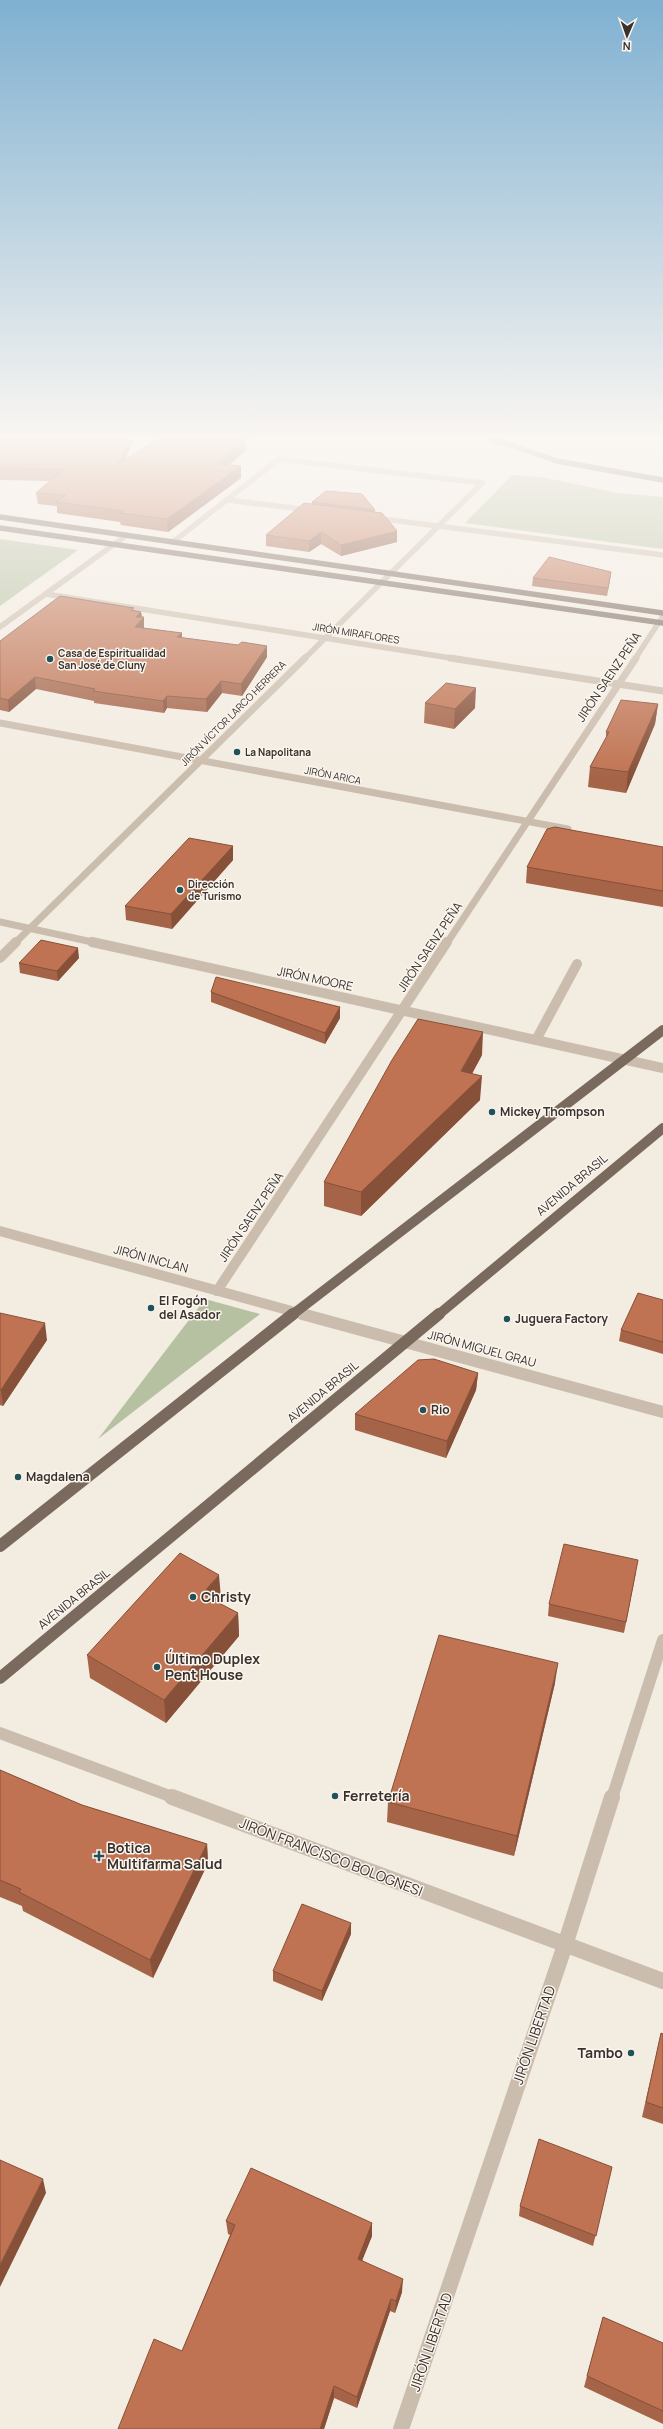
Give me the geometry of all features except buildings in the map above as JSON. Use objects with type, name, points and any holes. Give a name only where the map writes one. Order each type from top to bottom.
[{"type":"main road","points":[[180,553],[379,582],[662,619]]},
{"type":"main road","points":[[253,553],[389,573],[662,619]]},
{"type":"main road","points":[[0,1546],[294,1312],[626,1060],[663,1030]]},
{"type":"main road","name":"AVENIDA BRASIL","points":[[0,1678],[663,1128]]},
{"type":"street","points":[[0,627],[102,553]]},
{"type":"street","name":"JIRÓN VÍCTOR LARCO HERRERA","points":[[0,958],[409,553]]},
{"type":"street","points":[[650,553],[663,555]]},
{"type":"street","name":"JIRÓN MIRAFLORES","points":[[46,594],[663,691]]},
{"type":"street","name":"JIRÓN SAENZ PEÑA","points":[[217,1291],[662,619]]},
{"type":"street","name":"JIRÓN ARICA","points":[[0,723],[578,831]]},
{"type":"street","name":"JIRÓN MOORE","points":[[0,922],[663,1068]]},
{"type":"street","points":[[536,1040],[577,964]]},
{"type":"street","name":"JIRÓN INCLAN","points":[[0,1231],[294,1312]]},
{"type":"street","name":"JIRÓN MIGUEL GRAU","points":[[294,1312],[663,1412]]},
{"type":"street","name":"JIRÓN LIBERTAD","points":[[401,2429],[565,1944],[663,1640]]},
{"type":"street","name":"JIRÓN FRANCISCO BOLOGNESI","points":[[0,1733],[663,1981]]},
{"type":"green space","points":[[0,553],[73,553],[0,606]]},
{"type":"green space","points":[[205,1299],[260,1314],[98,1439]]},
{"type":"place","name":"Casa de Espiritualidad San José de Cluny","points":[[50,659]]},
{"type":"place","name":"La Napolitana","points":[[237,752]]},
{"type":"place","name":"Dirección de Turismo","points":[[180,890]]},
{"type":"place","name":"Mickey Thompson","points":[[492,1112]]},
{"type":"place","name":"El Fogón del Asador","points":[[151,1308]]},
{"type":"place","name":"Juguera Factory","points":[[507,1319]]},
{"type":"place","name":"Rio","points":[[423,1410]]},
{"type":"place","name":"Magdalena","points":[[18,1477]]},
{"type":"place","name":"Christy","points":[[193,1597]]},
{"type":"place","name":"Último Duplex Pent House","points":[[157,1667]]},
{"type":"place","name":"Ferretería","points":[[335,1796]]},
{"type":"place","name":"Botica Multifarma Salud","points":[[99,1856]]},
{"type":"place","name":"Tambo","points":[[631,2053]]}]
